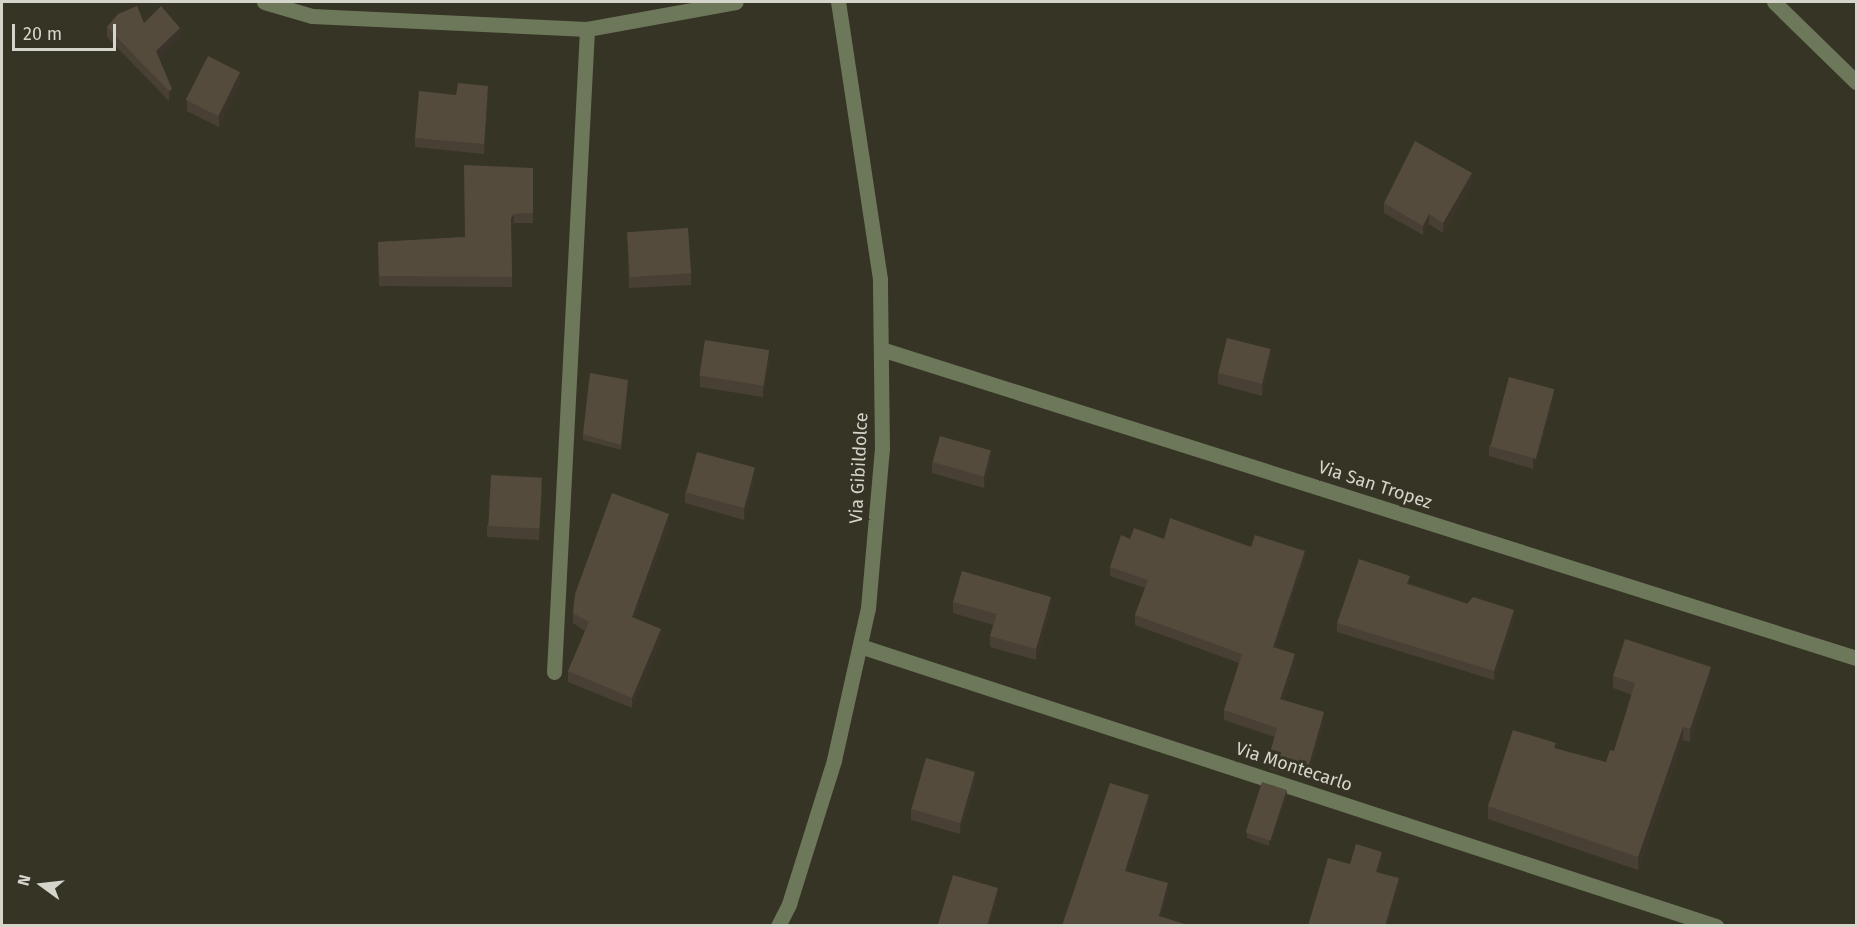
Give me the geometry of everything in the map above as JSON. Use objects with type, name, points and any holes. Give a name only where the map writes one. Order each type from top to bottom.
[{"type":"street","points":[[264,2],[312,16],[587,29],[736,2]]},
{"type":"street","name":"Via Gibildolce","points":[[778,926],[789,904],[834,760],[860,646],[868,608],[882,449],[880,279],[838,2]]},
{"type":"street","points":[[1774,2],[1857,82]]},
{"type":"street","points":[[554,672],[587,29]]},
{"type":"street","name":"Via San Tropez","points":[[881,349],[1857,658]]},
{"type":"street","name":"Via Montecarlo","points":[[860,646],[1716,926]]},
{"type":"building","points":[[137,6],[144,23],[161,6],[180,28],[156,51],[172,89],[169,91],[107,27],[118,14]]},
{"type":"building","points":[[208,56],[240,72],[218,116],[186,100]]},
{"type":"building","points":[[458,83],[488,86],[484,144],[415,138],[419,91],[456,95]]},
{"type":"building","points":[[1415,141],[1472,173],[1443,223],[1429,214],[1423,226],[1384,203]]},
{"type":"building","points":[[464,165],[533,168],[533,213],[514,214],[511,218],[512,277],[379,276],[378,242],[465,237]]},
{"type":"building","points":[[688,228],[691,273],[630,277],[627,232]]},
{"type":"building","points":[[1227,338],[1271,349],[1262,384],[1218,373]]},
{"type":"building","points":[[705,340],[769,350],[764,386],[699,376]]},
{"type":"building","points":[[590,373],[628,380],[621,445],[583,434]]},
{"type":"building","points":[[1509,377],[1554,389],[1536,459],[1490,447]]},
{"type":"building","points":[[940,436],[991,451],[984,477],[933,462]]},
{"type":"building","points":[[697,452],[755,468],[744,508],[686,493]]},
{"type":"building","points":[[491,475],[542,478],[539,529],[488,526]]},
{"type":"building","points":[[612,493],[669,514],[632,617],[661,629],[632,698],[568,671],[589,622],[573,613],[575,594]]},
{"type":"building","points":[[1170,518],[1251,547],[1255,535],[1305,551],[1273,647],[1295,654],[1280,699],[1324,712],[1308,768],[1268,760],[1277,728],[1224,710],[1242,654],[1135,615],[1148,580],[1110,567],[1121,535],[1130,539],[1134,528],[1164,539]]},
{"type":"building","points":[[1359,559],[1410,576],[1407,584],[1467,604],[1473,597],[1514,610],[1494,671],[1337,623]]},
{"type":"building","points":[[962,571],[1051,597],[1036,649],[990,636],[997,614],[953,602]]},
{"type":"building","points":[[1625,639],[1711,667],[1690,729],[1683,727],[1638,857],[1488,806],[1513,730],[1556,743],[1554,748],[1606,762],[1610,750],[1614,751],[1635,683],[1613,676]]},
{"type":"building","points":[[926,758],[975,772],[960,823],[911,809]]},
{"type":"building","points":[[1262,782],[1287,790],[1270,840],[1246,832]]},
{"type":"building","points":[[1110,783],[1149,795],[1125,871],[1168,883],[1159,916],[1191,926],[1062,926]]},
{"type":"building","points":[[1356,844],[1382,852],[1376,872],[1399,878],[1385,926],[1308,926],[1328,858],[1350,864]]},
{"type":"building","points":[[953,875],[998,888],[987,926],[938,924]]}]
